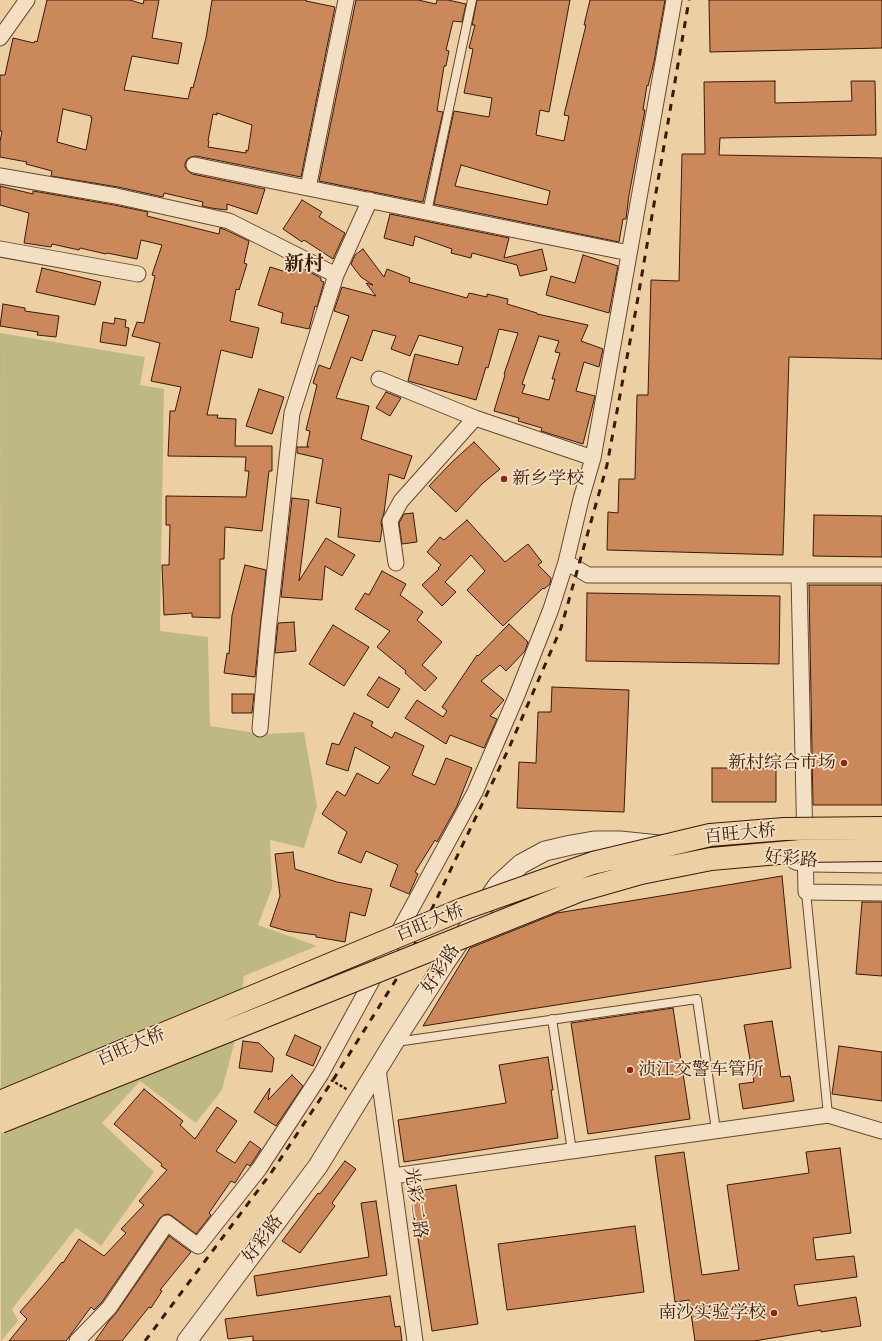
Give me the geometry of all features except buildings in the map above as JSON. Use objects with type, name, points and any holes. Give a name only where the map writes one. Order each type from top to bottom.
[{"type":"main road","name":"百旺大桥","points":[[0,1102],[463,909],[593,863],[710,835],[784,829],[882,828]]},
{"type":"main road","name":"百旺大桥","points":[[0,1122],[578,891],[641,872],[711,859],[801,851],[882,850]]},
{"type":"street","points":[[0,38],[27,0]]},
{"type":"street","points":[[308,188],[346,0]]},
{"type":"street","points":[[77,1341],[109,1308],[167,1223],[198,1246],[259,1169],[321,1074],[474,792],[517,695],[548,616],[566,562],[581,499],[593,458],[674,0]]},
{"type":"street","points":[[194,165],[629,253]]},
{"type":"street","points":[[0,176],[116,196],[228,221],[336,275]]},
{"type":"street","points":[[260,729],[268,632],[292,413],[336,275],[370,200]]},
{"type":"street","points":[[0,249],[138,274]]},
{"type":"street","points":[[379,380],[475,418],[593,458]]},
{"type":"street","points":[[396,563],[390,521],[400,501],[475,418]]},
{"type":"street","points":[[566,562],[588,575],[882,575]]},
{"type":"street","points":[[799,574],[806,892],[882,893]]},
{"type":"street","name":"好彩路","points":[[188,1341],[318,1166],[394,1042],[444,964],[498,885],[521,864],[545,851],[594,841],[620,841],[805,861],[882,863]]},
{"type":"street","name":"光彩二路","points":[[378,1069],[415,1341]]},
{"type":"street","points":[[393,1176],[828,1115],[882,1131]]},
{"type":"lane","points":[[427,212],[472,0]]},
{"type":"lane","points":[[806,892],[828,1115]]},
{"type":"lane","points":[[394,1042],[697,999],[716,1130]]},
{"type":"lane","points":[[552,1019],[572,1150]]},
{"type":"path","points":[[321,1074],[360,1097]]},
{"type":"shaded area","points":[[0,333],[145,357],[140,385],[164,389],[160,631],[208,637],[210,726],[263,734],[304,732],[317,806],[304,848],[270,840],[272,888],[258,925],[317,946],[244,976],[235,1040],[222,1090],[196,1123],[140,1081],[102,1123],[154,1172],[101,1246],[76,1228],[12,1309],[18,1321],[1,1341]]},
{"type":"railway","points":[[145,1341],[271,1173],[333,1080],[404,967],[509,748],[561,628],[607,465],[636,309],[689,0]]},
{"type":"place","name":"新乡学校","points":[[504,479]]},
{"type":"place","name":"新村综合市场","points":[[844,763]]},
{"type":"place","name":"浈江交警车管所","points":[[630,1070]]},
{"type":"place","name":"南沙实验学校","points":[[774,1313]]},
{"type":"district","name":"新村","points":[[304,265]]}]
